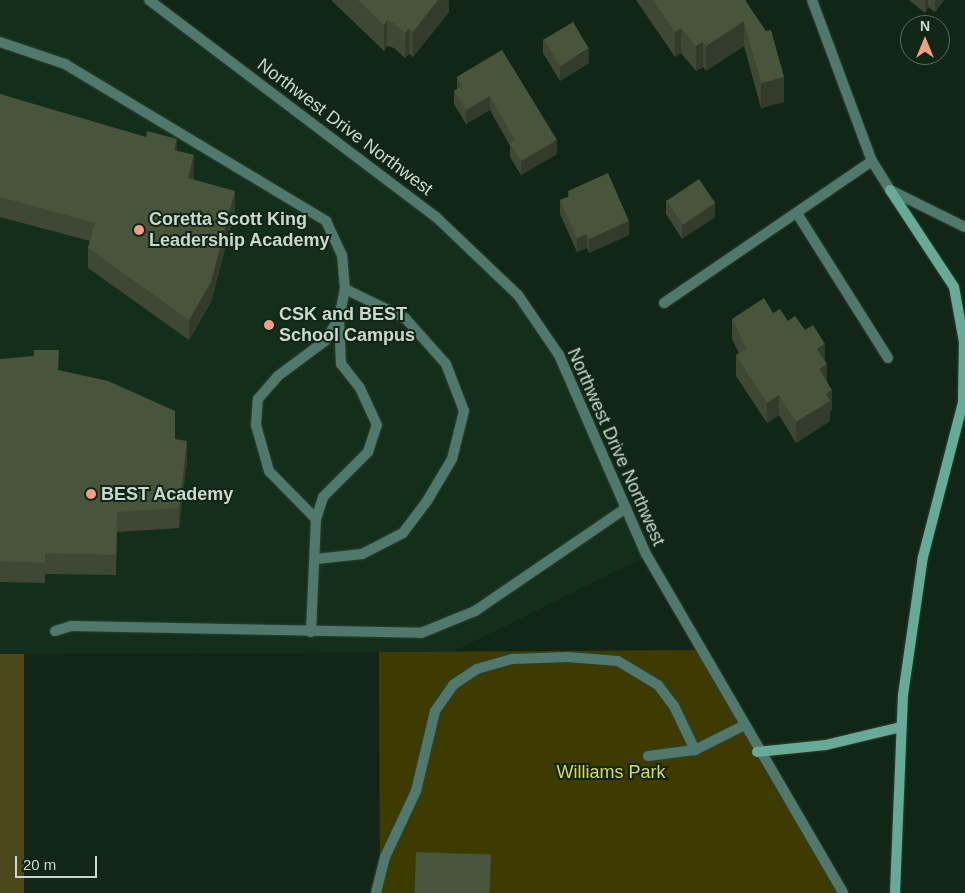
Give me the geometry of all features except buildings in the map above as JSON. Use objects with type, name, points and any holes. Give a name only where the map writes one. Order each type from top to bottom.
[{"type":"main road","points":[[890,190],[954,286],[964,342],[964,398],[923,557],[901,727],[895,893]]},
{"type":"main road","points":[[757,752],[826,745],[901,727]]},
{"type":"street","name":"Northwest Drive Northwest","points":[[149,0],[435,216],[518,295],[559,356],[646,554],[757,752],[843,893]]},
{"type":"street","points":[[812,0],[872,160],[890,190],[965,227]]},
{"type":"street","points":[[0,42],[65,64],[326,221],[342,255],[345,289],[339,319],[341,364],[360,388],[377,425],[368,452],[323,497],[316,519],[316,560],[311,632]]},
{"type":"street","points":[[664,303],[798,215],[872,160]]},
{"type":"street","points":[[798,215],[888,358]]},
{"type":"street","points":[[316,560],[362,554],[403,533],[452,459],[464,411],[446,364],[404,318],[345,289]]},
{"type":"street","points":[[316,519],[269,471],[256,425],[258,399],[278,376],[325,341],[339,319]]},
{"type":"street","points":[[55,631],[71,626],[420,633],[475,612],[626,508]]},
{"type":"street","points":[[376,893],[385,858],[416,791],[435,711],[453,684],[477,669],[513,659],[568,657],[618,661],[658,685],[674,706],[695,750]]},
{"type":"street","points":[[648,756],[695,750],[742,726]]},
{"type":"shaded area","name":"CSK and BEST School Campus","points":[[0,0],[149,0],[435,216],[518,295],[559,355],[645,557],[452,652],[0,654]]},
{"type":"shaded area","points":[[0,654],[24,654],[24,893],[0,893]]},
{"type":"green space","name":"Williams Park","points":[[696,650],[843,893],[380,893],[379,652]]},
{"type":"place","name":"Coretta Scott King Leadership Academy","points":[[139,230]]},
{"type":"place","name":"CSK and BEST School Campus","points":[[269,325]]},
{"type":"place","name":"BEST Academy","points":[[91,494]]}]
